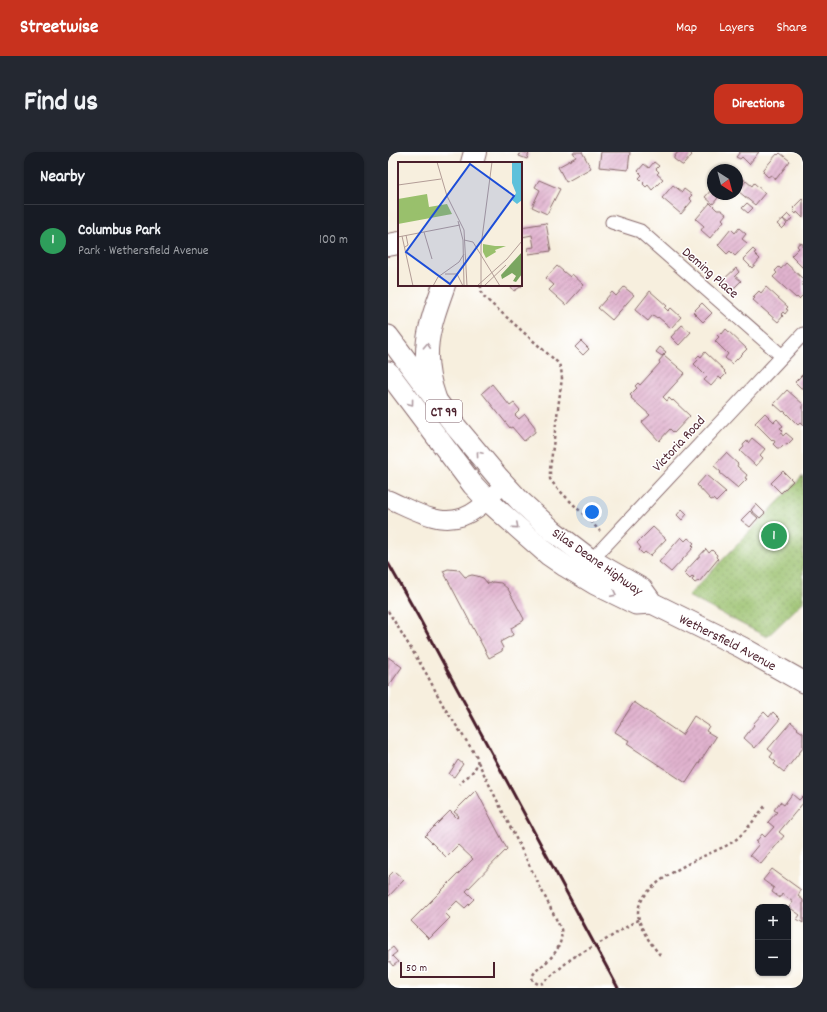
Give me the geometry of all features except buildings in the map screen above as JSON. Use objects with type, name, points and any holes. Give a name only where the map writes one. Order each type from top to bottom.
[{"type":"highway","points":[[472,162],[475,152]]},
{"type":"highway","points":[[486,162],[489,152]]},
{"type":"highway","points":[[388,245],[398,243]]},
{"type":"highway","points":[[434,398],[427,365],[427,342],[430,326],[444,286]]},
{"type":"main road","name":"Silas Deane Highway","points":[[388,336],[434,398],[504,484],[535,516],[570,545],[585,568]]},
{"type":"main road","name":"Silas Deane Highway","points":[[388,372],[473,485],[487,500],[549,554],[642,589],[652,603]]},
{"type":"main road","points":[[430,428],[448,415]]},
{"type":"main road","name":"Wethersfield Avenue","points":[[652,603],[741,647],[803,682]]},
{"type":"street","name":"Deming Place","points":[[612,222],[640,231],[782,356]]},
{"type":"street","name":"Victoria Road","points":[[585,568],[803,334]]},
{"type":"street","points":[[388,500],[428,516],[447,520],[459,519],[478,509],[504,484]]},
{"type":"path","points":[[481,286],[481,291],[485,298],[560,366],[562,378],[550,477],[556,487],[600,531]]},
{"type":"path","points":[[388,611],[446,710],[475,753],[478,762],[561,930],[562,938],[559,946],[552,956],[534,973],[532,978],[535,982],[539,984],[543,982],[572,958],[639,919]]},
{"type":"path","points":[[460,784],[476,768],[478,762]]},
{"type":"path","points":[[660,955],[647,936],[639,919],[638,910],[641,902],[655,886],[686,866],[732,843],[766,805]]},
{"type":"green space","points":[[803,476],[803,602],[767,637],[688,596]]},
{"type":"railway","points":[[388,563],[618,988]]},
{"type":"place","name":"Columbus Park","points":[[774,536]]}]
